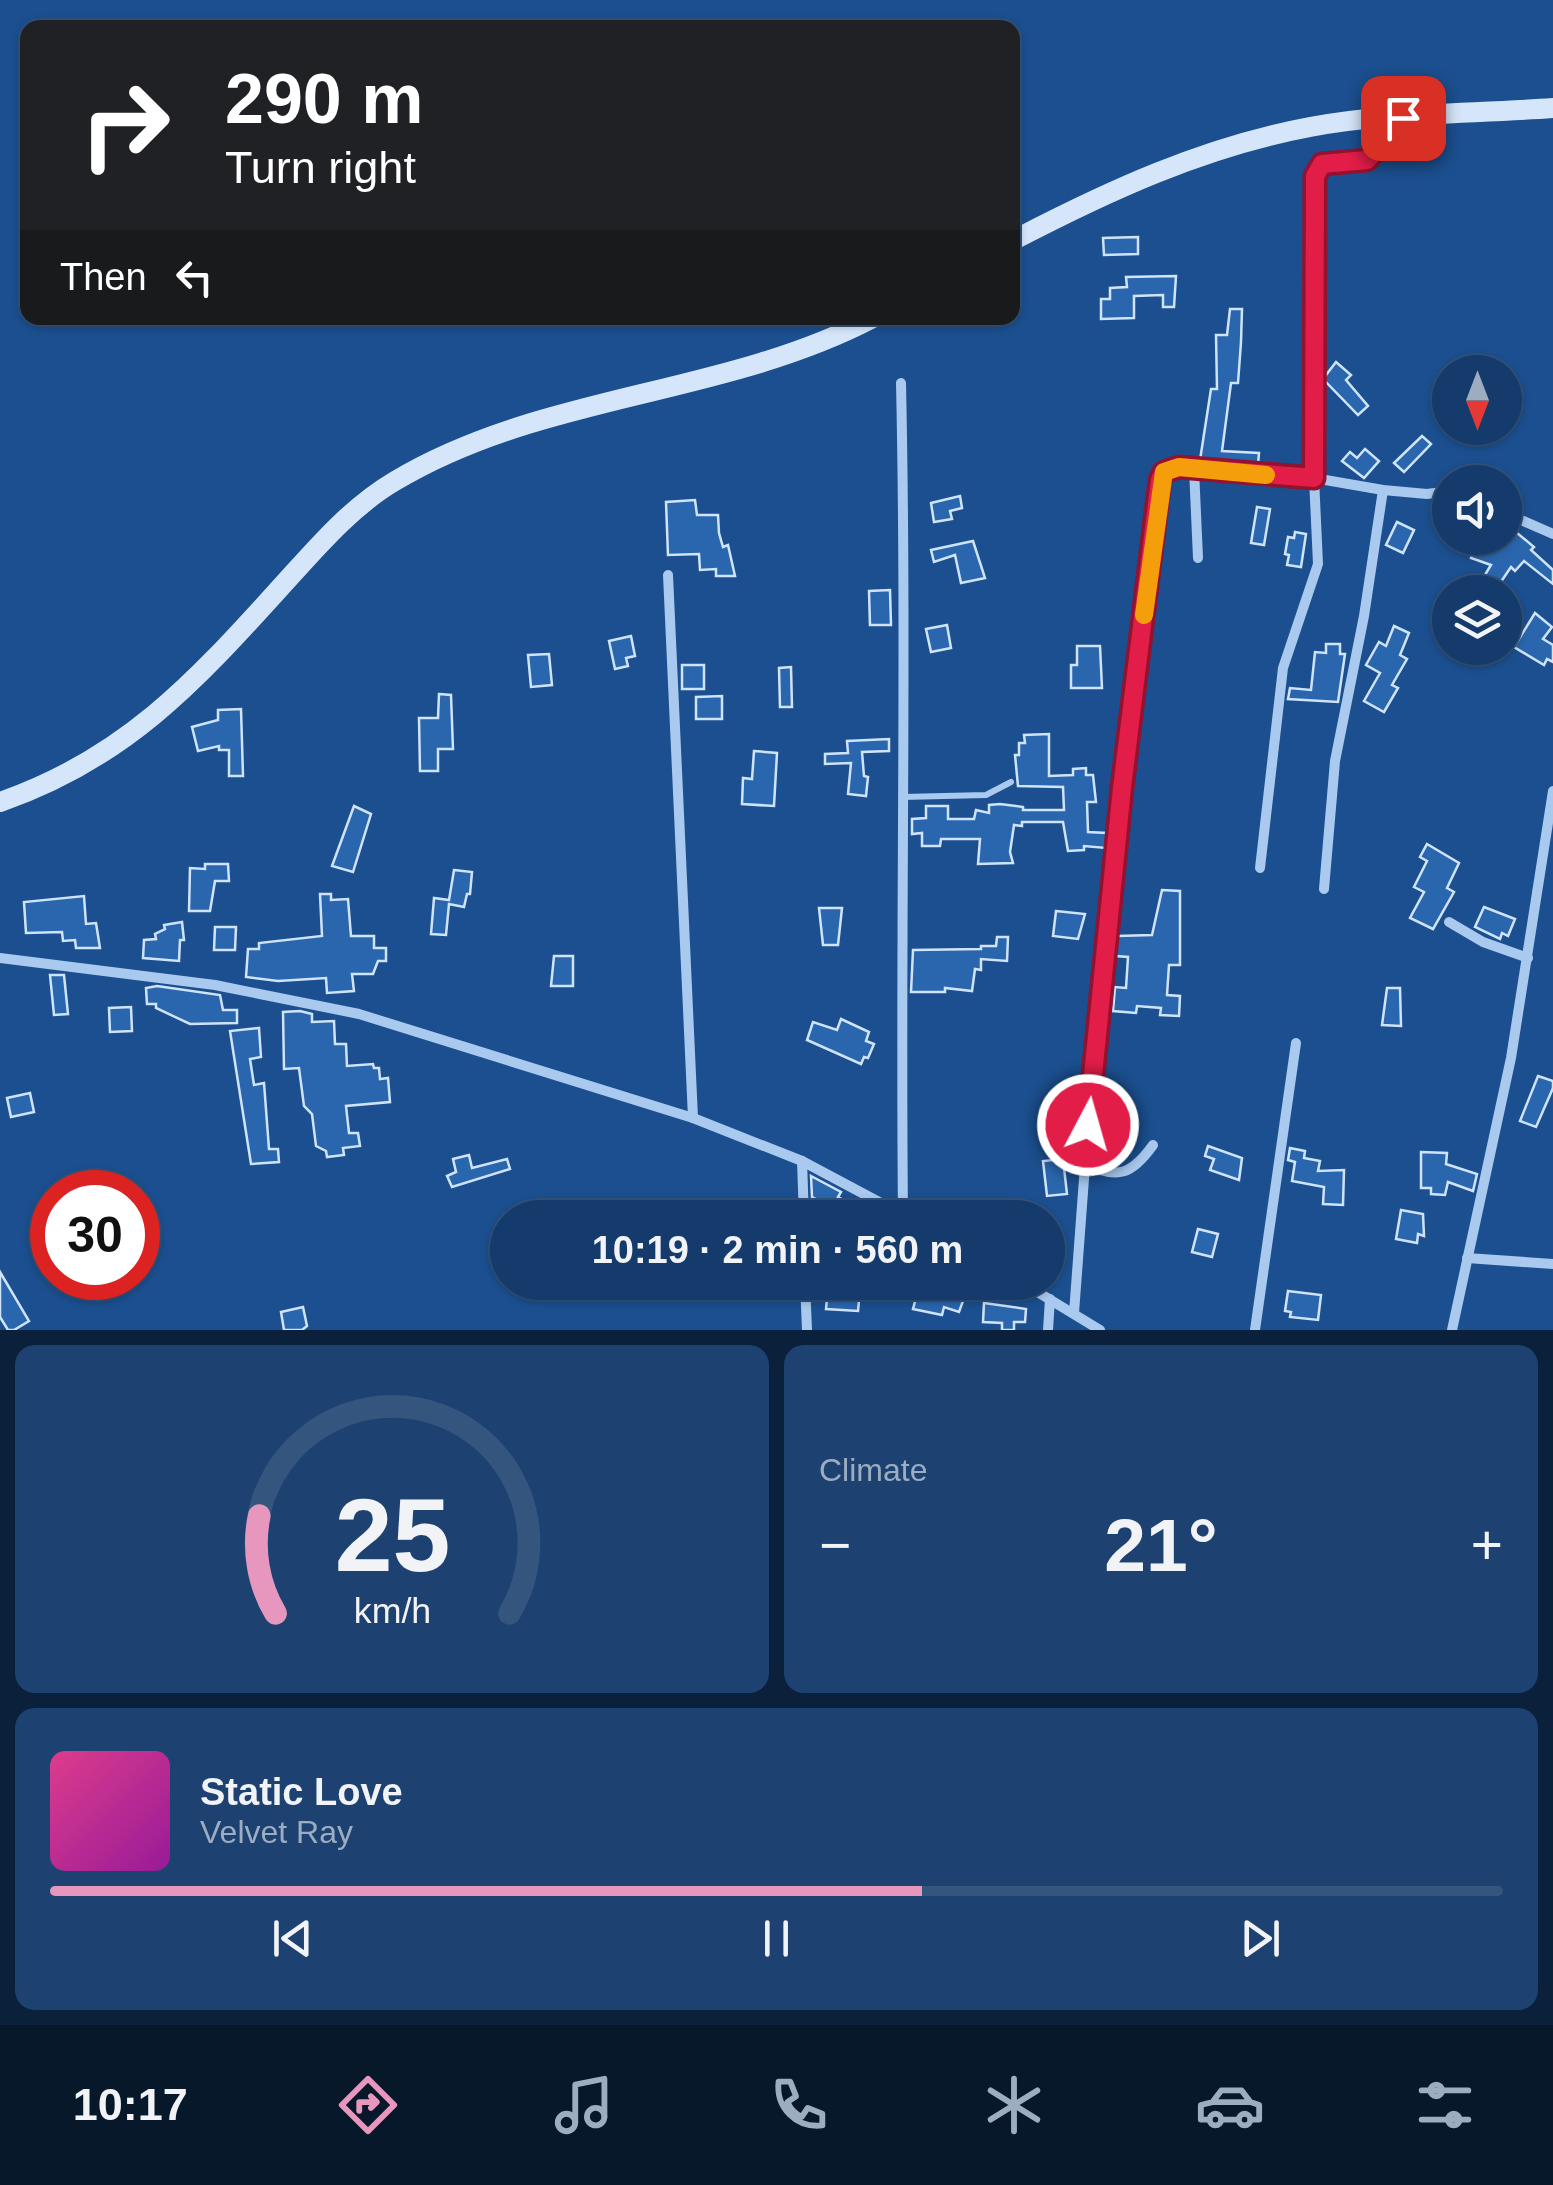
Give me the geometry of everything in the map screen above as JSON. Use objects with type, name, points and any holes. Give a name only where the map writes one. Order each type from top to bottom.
[{"type":"main road","points":[[1020,237],[1174,163],[1312,126],[1378,118],[1553,108]]},
{"type":"main road","points":[[0,802],[64,776],[143,728],[215,662],[336,526],[390,483],[437,457],[513,426],[735,370],[856,325]]},
{"type":"street","points":[[1260,868],[1283,668],[1318,564],[1314,478],[1315,176],[1322,164],[1358,162],[1374,156],[1378,118]]},
{"type":"street","points":[[901,383],[906,635],[902,798],[906,1200]]},
{"type":"street","points":[[1074,1313],[1122,788],[1160,480],[1170,468],[1314,478],[1383,490],[1432,491]]},
{"type":"street","points":[[1194,470],[1198,558]]},
{"type":"street","points":[[1324,890],[1335,761],[1383,490]]},
{"type":"street","points":[[1522,520],[1553,534]]},
{"type":"street","points":[[668,575],[692,1118]]},
{"type":"street","points":[[1452,1330],[1511,1058],[1553,791]]},
{"type":"street","points":[[1449,922],[1484,942],[1528,958]]},
{"type":"street","points":[[0,958],[215,985],[359,1014],[692,1118],[802,1161],[876,1200]]},
{"type":"street","points":[[1256,1330],[1296,1043]]},
{"type":"street","points":[[1085,1163],[1097,1170],[1127,1171],[1137,1168],[1153,1146]]},
{"type":"street","points":[[802,1161],[803,1200]]},
{"type":"street","points":[[1467,1258],[1553,1264]]},
{"type":"street","points":[[805,1300],[806,1330]]},
{"type":"street","points":[[1048,1330],[1050,1300],[1100,1330]]},
{"type":"lane","points":[[902,798],[986,795],[1011,782]]},
{"type":"building","points":[[1138,237],[1138,254],[1104,255],[1103,238]]},
{"type":"building","points":[[1176,276],[1174,307],[1163,307],[1163,295],[1134,296],[1134,318],[1101,319],[1101,299],[1110,299],[1110,288],[1127,287],[1126,277]]},
{"type":"building","points":[[1230,309],[1242,309],[1241,342],[1238,383],[1231,383],[1222,451],[1259,453],[1258,465],[1200,460],[1211,389],[1217,389],[1216,335],[1227,335]]},
{"type":"building","points":[[1336,362],[1351,375],[1346,380],[1368,406],[1358,415],[1323,379]]},
{"type":"building","points":[[1422,436],[1431,444],[1404,472],[1394,463]]},
{"type":"building","points":[[1365,449],[1379,461],[1364,478],[1342,461],[1350,452],[1357,458]]},
{"type":"building","points":[[960,496],[962,508],[950,511],[952,519],[934,522],[931,503]]},
{"type":"building","points":[[695,500],[697,515],[718,515],[719,533],[723,547],[728,545],[735,576],[716,576],[716,569],[700,570],[699,554],[668,555],[666,502]]},
{"type":"building","points":[[1257,507],[1270,509],[1264,545],[1251,543]]},
{"type":"building","points":[[1397,522],[1414,530],[1403,553],[1386,545]]},
{"type":"building","points":[[1295,532],[1306,534],[1301,567],[1287,565],[1289,555],[1285,554],[1288,537],[1294,538]]},
{"type":"building","points":[[1522,537],[1553,570],[1553,584],[1524,561],[1515,571],[1511,567],[1506,575],[1485,575],[1491,565],[1471,558],[1522,555]]},
{"type":"building","points":[[973,541],[985,578],[961,583],[955,555],[934,562],[931,550]]},
{"type":"building","points":[[890,590],[891,625],[870,625],[869,591]]},
{"type":"building","points":[[1535,613],[1552,627],[1543,639],[1553,645],[1553,662],[1547,659],[1544,665],[1522,652],[1522,634]]},
{"type":"building","points":[[947,625],[951,648],[931,652],[926,629]]},
{"type":"building","points":[[1394,626],[1409,633],[1400,655],[1407,659],[1392,685],[1398,688],[1384,712],[1364,701],[1380,673],[1366,665],[1379,642],[1386,646]]},
{"type":"building","points":[[631,636],[635,656],[626,658],[628,666],[615,669],[609,641]]},
{"type":"building","points":[[1326,644],[1340,644],[1340,654],[1345,654],[1338,702],[1288,699],[1290,688],[1311,690],[1315,652],[1326,653]]},
{"type":"building","points":[[1077,646],[1100,646],[1102,688],[1071,688],[1071,665],[1077,665]]},
{"type":"building","points":[[549,654],[552,685],[531,687],[528,655]]},
{"type":"building","points":[[682,665],[704,665],[704,689],[682,689]]},
{"type":"building","points":[[791,667],[792,707],[780,707],[779,668]]},
{"type":"building","points":[[439,694],[451,695],[453,749],[438,749],[438,771],[420,771],[419,718],[438,718]]},
{"type":"building","points":[[722,696],[722,719],[696,719],[696,697]]},
{"type":"building","points":[[241,709],[243,776],[229,776],[229,750],[219,750],[219,746],[198,751],[192,727],[218,720],[218,710]]},
{"type":"building","points":[[1049,734],[1049,776],[1073,775],[1073,769],[1086,768],[1086,775],[1093,775],[1096,802],[1087,802],[1088,832],[1107,833],[1106,848],[1084,846],[1084,850],[1068,851],[1063,822],[1022,822],[1022,826],[1014,825],[1010,852],[1013,863],[978,864],[980,839],[941,839],[940,846],[922,846],[922,833],[912,834],[912,819],[926,818],[926,806],[948,806],[948,819],[974,819],[976,810],[989,813],[989,805],[1000,804],[1023,810],[1064,810],[1063,787],[1018,786],[1015,755],[1019,755],[1019,743],[1025,743],[1024,735]]},
{"type":"building","points":[[889,739],[889,751],[862,752],[864,776],[868,777],[866,796],[848,794],[851,763],[825,764],[825,754],[848,753],[847,741]]},
{"type":"building","points":[[754,751],[777,753],[774,806],[742,804],[743,778],[752,779]]},
{"type":"building","points":[[354,806],[371,814],[353,872],[332,866]]},
{"type":"building","points":[[1427,844],[1459,863],[1447,888],[1454,892],[1433,929],[1410,918],[1424,892],[1414,887],[1427,861],[1420,857]]},
{"type":"building","points":[[205,864],[228,864],[229,881],[215,881],[210,911],[189,911],[190,868],[205,869]]},
{"type":"building","points":[[454,870],[472,872],[470,894],[464,907],[449,904],[446,935],[431,934],[434,898],[449,900]]},
{"type":"building","points":[[1162,890],[1180,891],[1180,965],[1169,965],[1167,995],[1180,996],[1179,1016],[1160,1015],[1161,1008],[1137,1006],[1136,1013],[1113,1011],[1115,987],[1126,988],[1128,957],[1116,956],[1117,936],[1152,935]]},
{"type":"building","points":[[320,894],[331,894],[331,900],[348,899],[351,936],[374,936],[374,948],[386,948],[386,961],[378,961],[373,974],[352,974],[354,991],[327,993],[326,978],[278,981],[246,977],[248,949],[259,949],[259,943],[322,936]]},
{"type":"building","points":[[84,896],[86,924],[96,923],[100,948],[76,948],[75,940],[63,941],[62,932],[26,933],[24,902]]},
{"type":"building","points":[[1484,907],[1515,919],[1508,936],[1502,933],[1500,939],[1475,927]]},
{"type":"building","points":[[819,908],[842,908],[838,945],[823,945]]},
{"type":"building","points":[[1056,911],[1085,914],[1078,939],[1053,936]]},
{"type":"building","points":[[182,922],[184,940],[180,940],[179,961],[143,958],[144,940],[156,939],[155,934],[165,929],[164,925]]},
{"type":"building","points":[[215,927],[236,927],[235,950],[214,950]]},
{"type":"building","points":[[997,937],[1008,937],[1007,961],[981,959],[981,970],[975,969],[972,991],[945,988],[945,992],[911,992],[913,950],[981,949],[996,946]]},
{"type":"building","points":[[554,956],[573,956],[573,986],[551,986]]},
{"type":"building","points":[[50,975],[64,975],[68,1014],[54,1015]]},
{"type":"building","points":[[157,986],[220,995],[223,1010],[237,1010],[237,1023],[190,1024],[156,1008],[156,1004],[147,1004],[146,988]]},
{"type":"building","points":[[1387,988],[1400,988],[1401,1026],[1382,1025]]},
{"type":"building","points":[[131,1007],[132,1031],[110,1032],[109,1008]]},
{"type":"building","points":[[283,1012],[312,1014],[312,1022],[334,1021],[335,1044],[346,1044],[347,1066],[373,1064],[379,1068],[380,1079],[388,1078],[390,1102],[346,1106],[349,1133],[358,1133],[360,1146],[343,1148],[344,1155],[327,1157],[326,1151],[316,1146],[312,1114],[304,1106],[299,1068],[284,1069]]},
{"type":"building","points":[[841,1019],[869,1032],[866,1041],[874,1044],[861,1064],[807,1040],[813,1022],[837,1030]]},
{"type":"building","points":[[259,1028],[261,1057],[250,1059],[254,1085],[264,1083],[269,1149],[278,1149],[279,1162],[251,1164],[230,1031]]},
{"type":"building","points":[[1538,1076],[1553,1081],[1553,1088],[1536,1127],[1520,1121]]},
{"type":"building","points":[[30,1093],[34,1112],[11,1117],[7,1098]]},
{"type":"building","points":[[1208,1146],[1242,1158],[1239,1180],[1210,1170],[1214,1159],[1205,1156]]},
{"type":"building","points":[[1290,1148],[1305,1151],[1304,1158],[1320,1161],[1318,1171],[1344,1170],[1343,1205],[1323,1204],[1324,1187],[1292,1181],[1295,1162],[1288,1160]]},
{"type":"building","points":[[1421,1152],[1447,1153],[1446,1164],[1477,1174],[1473,1191],[1448,1182],[1445,1195],[1421,1188]]},
{"type":"building","points":[[469,1155],[472,1168],[507,1159],[510,1169],[452,1187],[447,1176],[456,1172],[453,1159]]},
{"type":"building","points":[[1063,1159],[1067,1194],[1047,1196],[1043,1161]]},
{"type":"building","points":[[811,1176],[841,1192],[838,1197],[844,1200],[818,1200],[812,1197]]},
{"type":"building","points":[[1401,1210],[1423,1214],[1424,1236],[1418,1234],[1417,1243],[1396,1239]]},
{"type":"building","points":[[1198,1229],[1218,1234],[1212,1257],[1192,1252]]},
{"type":"building","points":[[0,1272],[29,1321],[14,1330],[8,1330],[0,1317]]},
{"type":"building","points":[[1288,1291],[1321,1295],[1318,1320],[1290,1317],[1291,1312],[1285,1311]]},
{"type":"building","points":[[827,1300],[859,1300],[858,1311],[826,1309]]},
{"type":"building","points":[[915,1300],[963,1300],[959,1312],[944,1307],[942,1315],[913,1309]]},
{"type":"building","points":[[984,1303],[1026,1309],[1025,1322],[1014,1322],[1014,1330],[1002,1330],[1002,1323],[983,1322]]},
{"type":"building","points":[[303,1307],[307,1326],[302,1330],[284,1330],[281,1312]]},
{"type":"slow traffic","points":[[1144,615],[1164,472],[1179,467],[1266,475]]},
{"type":"route","points":[[1088,1125],[1122,788],[1160,480],[1164,472],[1179,467],[1314,478],[1315,176],[1322,164],[1358,162],[1374,156],[1378,118],[1403,118]]}]
